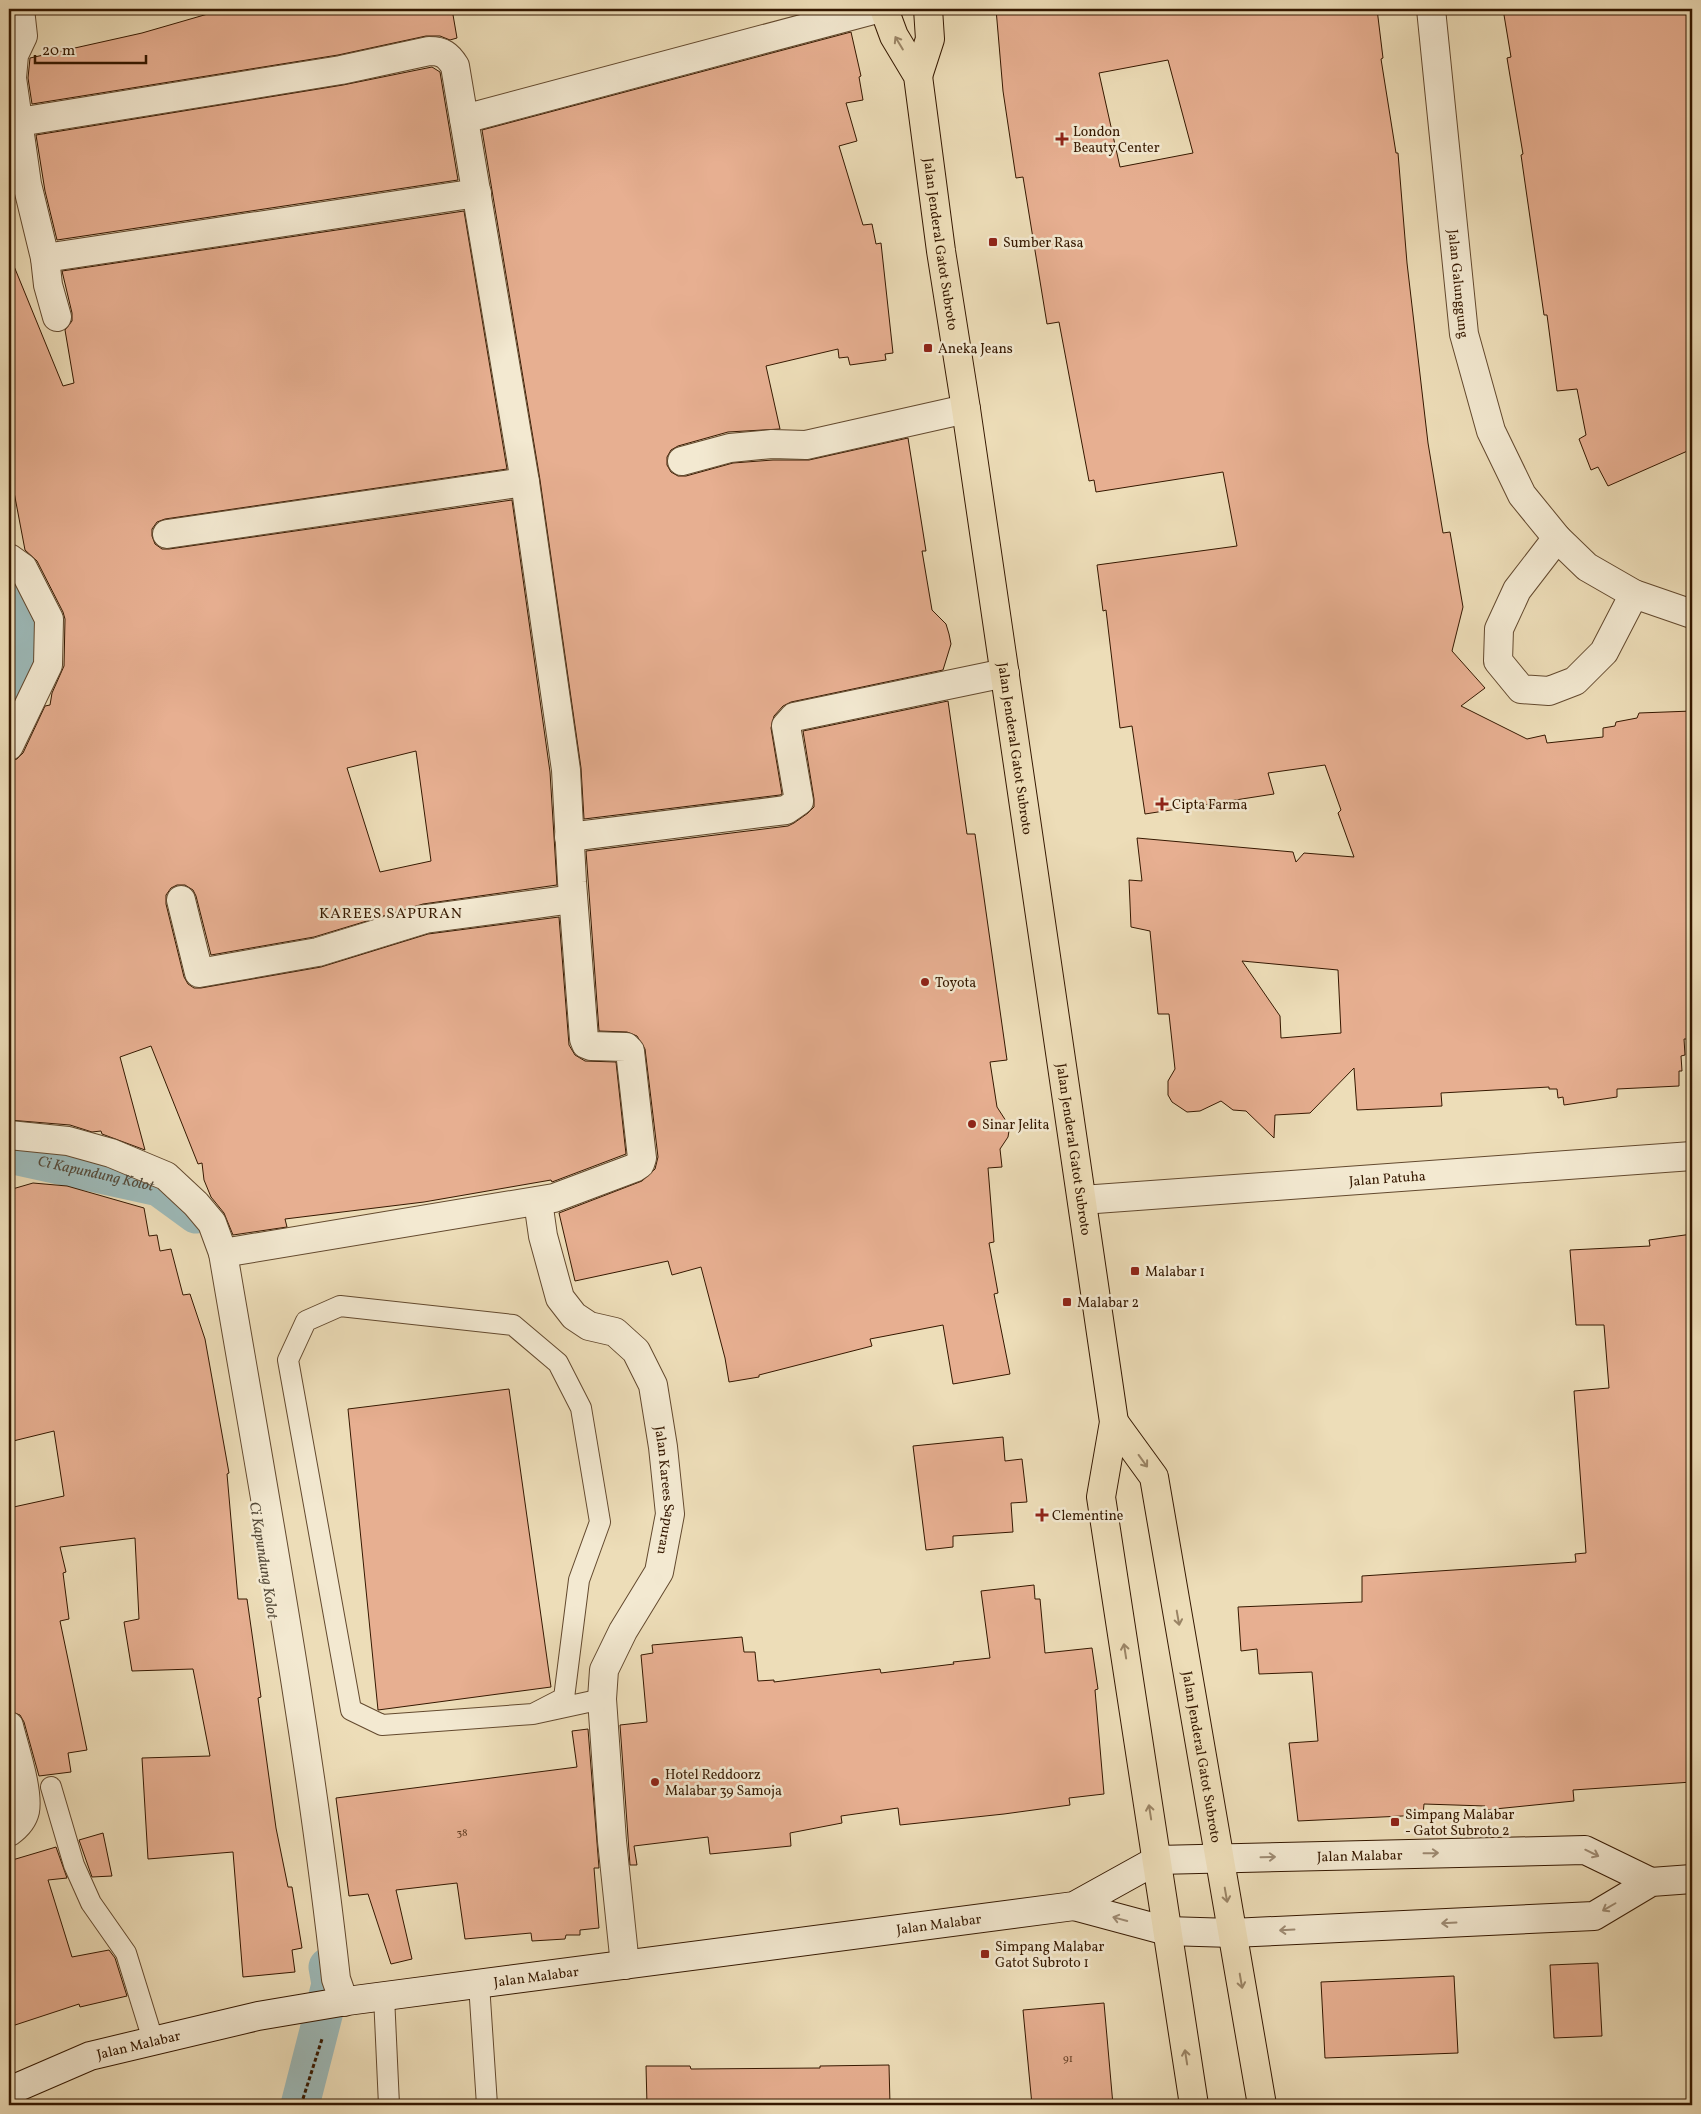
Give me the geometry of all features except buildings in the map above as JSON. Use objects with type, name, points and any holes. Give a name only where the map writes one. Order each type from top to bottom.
[{"type":"main road","name":"Jalan Jenderal Gatot Subroto","points":[[884,9],[894,36],[918,76],[941,251],[966,409],[1114,1422],[1101,1497],[1194,2105]]},
{"type":"main road","name":"Jalan Jenderal Gatot Subroto","points":[[918,76],[930,39],[928,9]]},
{"type":"main road","name":"Jalan Jenderal Gatot Subroto","points":[[1114,1422],[1154,1477],[1262,2105]]},
{"type":"street","points":[[20,9],[23,36],[18,43],[11,63],[12,78],[27,184],[45,258],[48,285],[57,317]]},
{"type":"street","points":[[464,119],[877,9]]},
{"type":"street","name":"Jalan Galunggung","points":[[1431,9],[1464,334],[1491,432],[1522,495],[1556,538],[1588,567],[1634,594],[1692,614]]},
{"type":"street","points":[[18,122],[341,70],[429,51],[440,51],[448,56],[455,66],[525,482],[566,770],[573,899],[584,1040],[586,1044],[591,1046],[626,1047],[630,1051],[642,1158],[640,1164],[634,1168],[577,1190],[538,1201],[224,1253]]},
{"type":"street","points":[[45,258],[477,193]]},
{"type":"street","points":[[682,461],[730,448],[772,444],[806,445],[966,409]]},
{"type":"street","points":[[167,534],[525,482]]},
{"type":"street","points":[[1556,538],[1517,590],[1499,629],[1498,661],[1521,690],[1549,691],[1575,681],[1604,652],[1634,594]]},
{"type":"street","points":[[9,558],[23,568],[49,619],[48,665],[9,746]]},
{"type":"street","points":[[569,837],[786,810],[799,801],[786,726],[794,717],[1005,673]]},
{"type":"street","points":[[181,900],[200,973],[318,952],[425,919],[573,899]]},
{"type":"street","points":[[9,1135],[68,1141],[111,1153],[166,1176],[196,1204],[212,1224],[224,1253],[291,1651],[314,1798],[336,1979],[342,2002]]},
{"type":"street","name":"Jalan Patuha","points":[[1082,1200],[1692,1156]]},
{"type":"street","name":"Jalan Karees Sapuran","points":[[538,1201],[544,1236],[560,1298],[574,1316],[589,1326],[616,1332],[636,1351],[653,1385],[663,1447],[670,1514],[659,1572],[622,1631],[604,1670],[602,1699],[612,1841],[625,1965]]},
{"type":"street","points":[[9,1726],[22,1779],[25,1810],[21,1820],[9,1832]]},
{"type":"street","name":"Jalan Malabar","points":[[13,2092],[90,2056],[258,2016],[384,1996],[1074,1906],[1157,1860],[1585,1850],[1651,1882]]},
{"type":"street","name":"Jalan Malabar","points":[[1074,1906],[1167,1931],[1232,1933],[1594,1916],[1651,1882],[1692,1879]]},
{"type":"lane","points":[[533,1714],[564,1698],[579,1580],[600,1522],[580,1408],[558,1363],[513,1325],[340,1306],[306,1321],[288,1360],[351,1710],[382,1725],[533,1714],[602,1699]]},
{"type":"lane","points":[[51,1787],[74,1865],[92,1902],[126,1952],[153,2040]]},
{"type":"lane","points":[[479,1984],[487,2105]]},
{"type":"lane","points":[[384,1996],[389,2105]]},
{"type":"path","points":[[301,2105],[342,2002]]},
{"type":"waterway","name":"Ci Kapundung Kolot","points":[[9,576],[21,621],[9,696]]},
{"type":"waterway","name":"Ci Kapundung Kolot","points":[[9,1154],[159,1187],[196,1214]]},
{"type":"waterway","name":"Ci Kapundung Kolot","points":[[300,2105],[331,1984],[328,1967]]},
{"type":"place","name":"London Beauty Center","points":[[1062,139]]},
{"type":"place","name":"Sumber Rasa","points":[[993,242]]},
{"type":"place","name":"Aneka Jeans","points":[[928,348]]},
{"type":"place","name":"Cipta Farma","points":[[1162,804]]},
{"type":"place","name":"Toyota","points":[[925,982]]},
{"type":"place","name":"Sinar Jelita","points":[[972,1124]]},
{"type":"place","name":"Malabar 1","points":[[1135,1271]]},
{"type":"place","name":"Malabar 2","points":[[1067,1302]]},
{"type":"place","name":"Clementine","points":[[1042,1515]]},
{"type":"place","name":"Hotel Reddoorz Malabar 39 Samoja","points":[[655,1782]]},
{"type":"place","name":"Simpang Malabar - Gatot Subroto 2","points":[[1395,1822]]},
{"type":"place","name":"Simpang Malabar Gatot Subroto 1","points":[[985,1954]]},
{"type":"district","name":"KAREES SAPURAN","points":[[391,913]]}]
